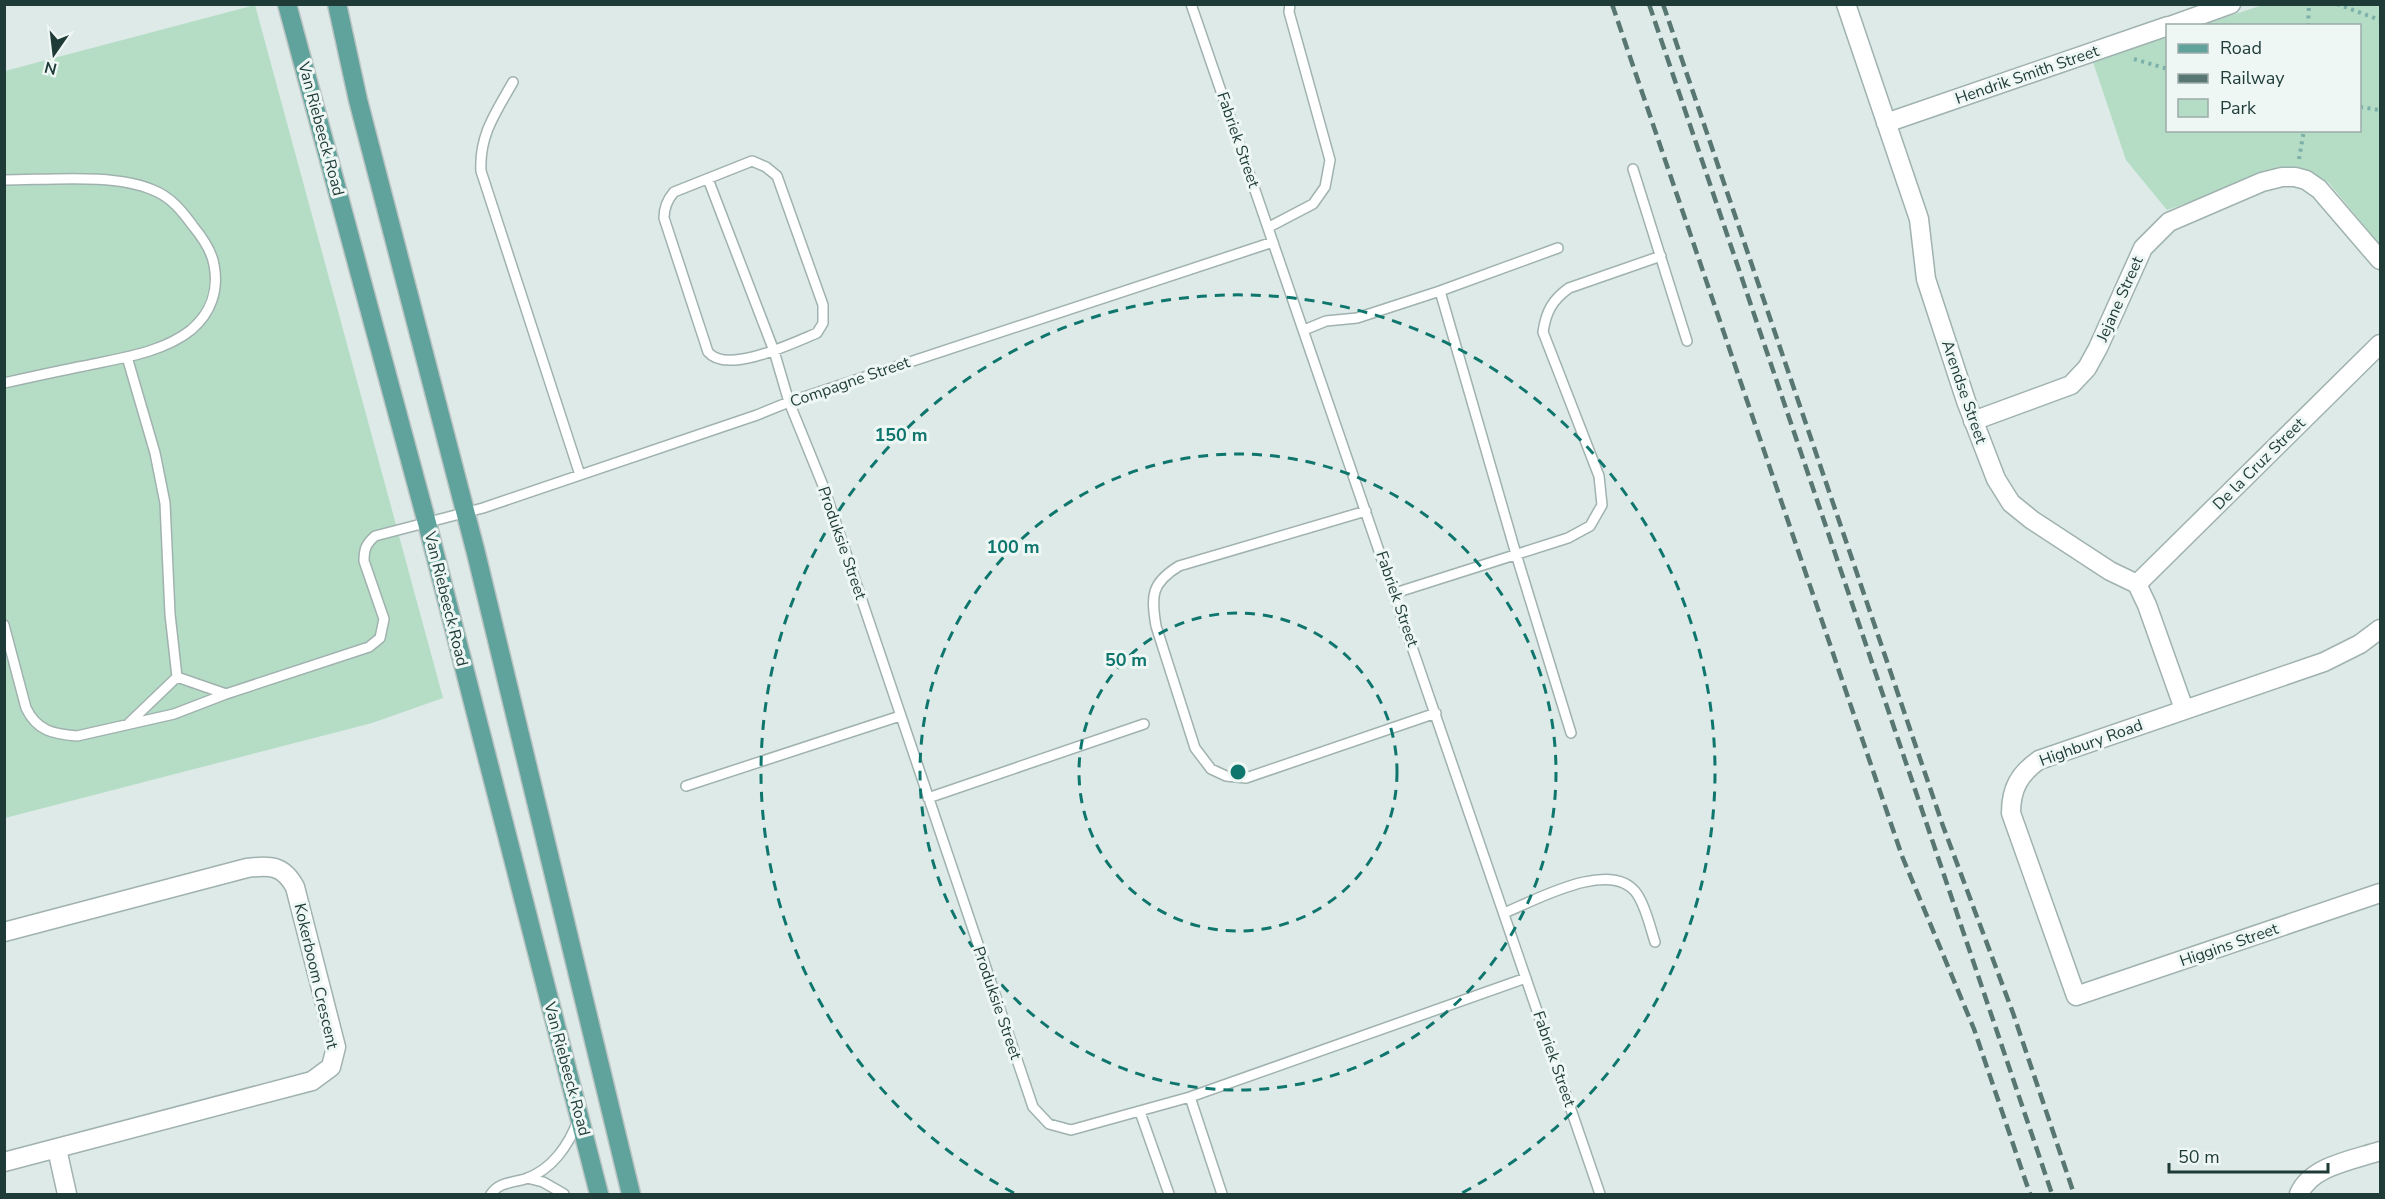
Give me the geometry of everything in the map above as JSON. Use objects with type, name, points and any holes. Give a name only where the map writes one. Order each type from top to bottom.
[{"type":"main road","name":"Van Riebeeck Road","points":[[287,4],[427,523],[599,1194]]},
{"type":"main road","name":"Van Riebeeck Road","points":[[337,4],[358,100],[465,513],[631,1194]]},
{"type":"street","name":"Arendse Street","points":[[1846,4],[1918,219],[1926,279],[1973,421],[1996,479],[2016,507],[2032,520],[2100,564],[2137,584]]},
{"type":"street","name":"Hendrik Smith Street","points":[[2175,24],[2231,4]]},
{"type":"street","name":"Hendrik Smith Street","points":[[1886,123],[2166,27]]},
{"type":"street","name":"Jejane Street","points":[[1973,421],[2071,385],[2087,368],[2098,348],[2143,248],[2169,222],[2262,182],[2282,177],[2295,177]]},
{"type":"street","points":[[2295,177],[2306,180],[2319,189],[2380,260]]},
{"type":"street","name":"De la Cruz Street","points":[[2137,584],[2380,344]]},
{"type":"street","points":[[2137,584],[2148,605],[2184,709]]},
{"type":"street","name":"Highbury Road","points":[[2076,996],[2011,813],[2014,787],[2021,776],[2039,760],[2324,662],[2360,644],[2380,629]]},
{"type":"street","name":"Kokerboom Crescent","points":[[4,932],[247,868],[262,866],[277,868],[288,874],[295,887],[336,1047],[331,1067],[312,1081],[4,1162]]},
{"type":"street","name":"Higgins Street","points":[[2076,996],[2380,893]]},
{"type":"street","points":[[57,1149],[67,1194]]},
{"type":"street","points":[[2299,1194],[2304,1184],[2316,1173],[2380,1151]]},
{"type":"lane","name":"Fabriek Street","points":[[1191,4],[1600,1194]]},
{"type":"lane","points":[[1269,227],[1313,204],[1325,187],[1330,159],[1289,12],[1290,4]]},
{"type":"lane","points":[[513,82],[484,138],[480,152],[481,171],[580,475]]},
{"type":"lane","points":[[752,162],[766,166],[777,176],[823,305],[824,316],[817,333],[774,351],[727,362],[712,357],[708,352],[664,218],[666,205],[674,192],[752,162]]},
{"type":"lane","points":[[1633,169],[1687,341]]},
{"type":"lane","name":"Produksie Street","points":[[708,179],[774,351],[789,402],[824,488],[1032,1107],[1049,1124],[1071,1130],[1140,1112],[1526,978]]},
{"type":"lane","points":[[4,180],[126,182],[154,190],[177,206],[199,233],[213,256],[217,280],[214,298],[204,315],[191,330],[161,346],[127,357],[4,383]]},
{"type":"lane","name":"Compagne Street","points":[[226,694],[369,647],[380,638],[384,619],[364,561],[367,543],[375,536],[465,513],[757,416],[789,402],[1274,242]]},
{"type":"lane","points":[[1304,330],[1326,321],[1357,318],[1558,248]]},
{"type":"lane","points":[[1395,593],[1568,538],[1590,525],[1602,505],[1599,476],[1543,332],[1550,305],[1558,295],[1569,288],[1661,256]]},
{"type":"lane","points":[[1440,291],[1571,734]]},
{"type":"lane","points":[[127,357],[155,453],[165,503],[170,614],[177,677]]},
{"type":"lane","points":[[1366,511],[1179,566],[1163,576],[1154,590],[1153,608],[1156,626],[1194,748],[1211,769],[1226,776],[1246,777],[1436,713]]},
{"type":"lane","points":[[4,625],[26,708],[32,721],[46,730],[62,735],[77,736],[174,714],[226,694]]},
{"type":"lane","points":[[177,677],[226,694]]},
{"type":"lane","points":[[129,724],[177,677]]},
{"type":"lane","points":[[686,786],[900,716]]},
{"type":"lane","points":[[928,798],[1144,724]]},
{"type":"lane","points":[[1504,913],[1581,882],[1608,879],[1624,883],[1638,896],[1655,942]]},
{"type":"lane","points":[[1190,1096],[1221,1194]]},
{"type":"lane","points":[[1140,1112],[1168,1194]]},
{"type":"lane","points":[[491,1194],[504,1183],[526,1178],[555,1159],[567,1146],[579,1117]]},
{"type":"lane","points":[[526,1178],[543,1182],[564,1194]]},
{"type":"path","points":[[2308,24],[2309,4]]},
{"type":"path","points":[[2337,4],[2380,20]]},
{"type":"path","points":[[2118,43],[2122,55],[2166,68]]},
{"type":"path","points":[[2361,107],[2380,110]]},
{"type":"path","points":[[2295,177],[2304,132]]},
{"type":"green space","points":[[255,5],[443,698],[372,723],[5,818],[5,71]]},
{"type":"green space","points":[[2263,5],[2380,5],[2380,245],[2329,183],[2313,173],[2304,170],[2276,172],[2167,210],[2126,160],[2093,62],[2166,37],[2166,132],[2361,132],[2361,24],[2204,24]]},
{"type":"railway","points":[[1612,4],[1902,856],[1974,1029],[2030,1194]]},
{"type":"railway","points":[[1649,4],[2052,1194]]},
{"type":"railway","points":[[1663,4],[1943,826],[2013,1013],[2074,1194]]}]
